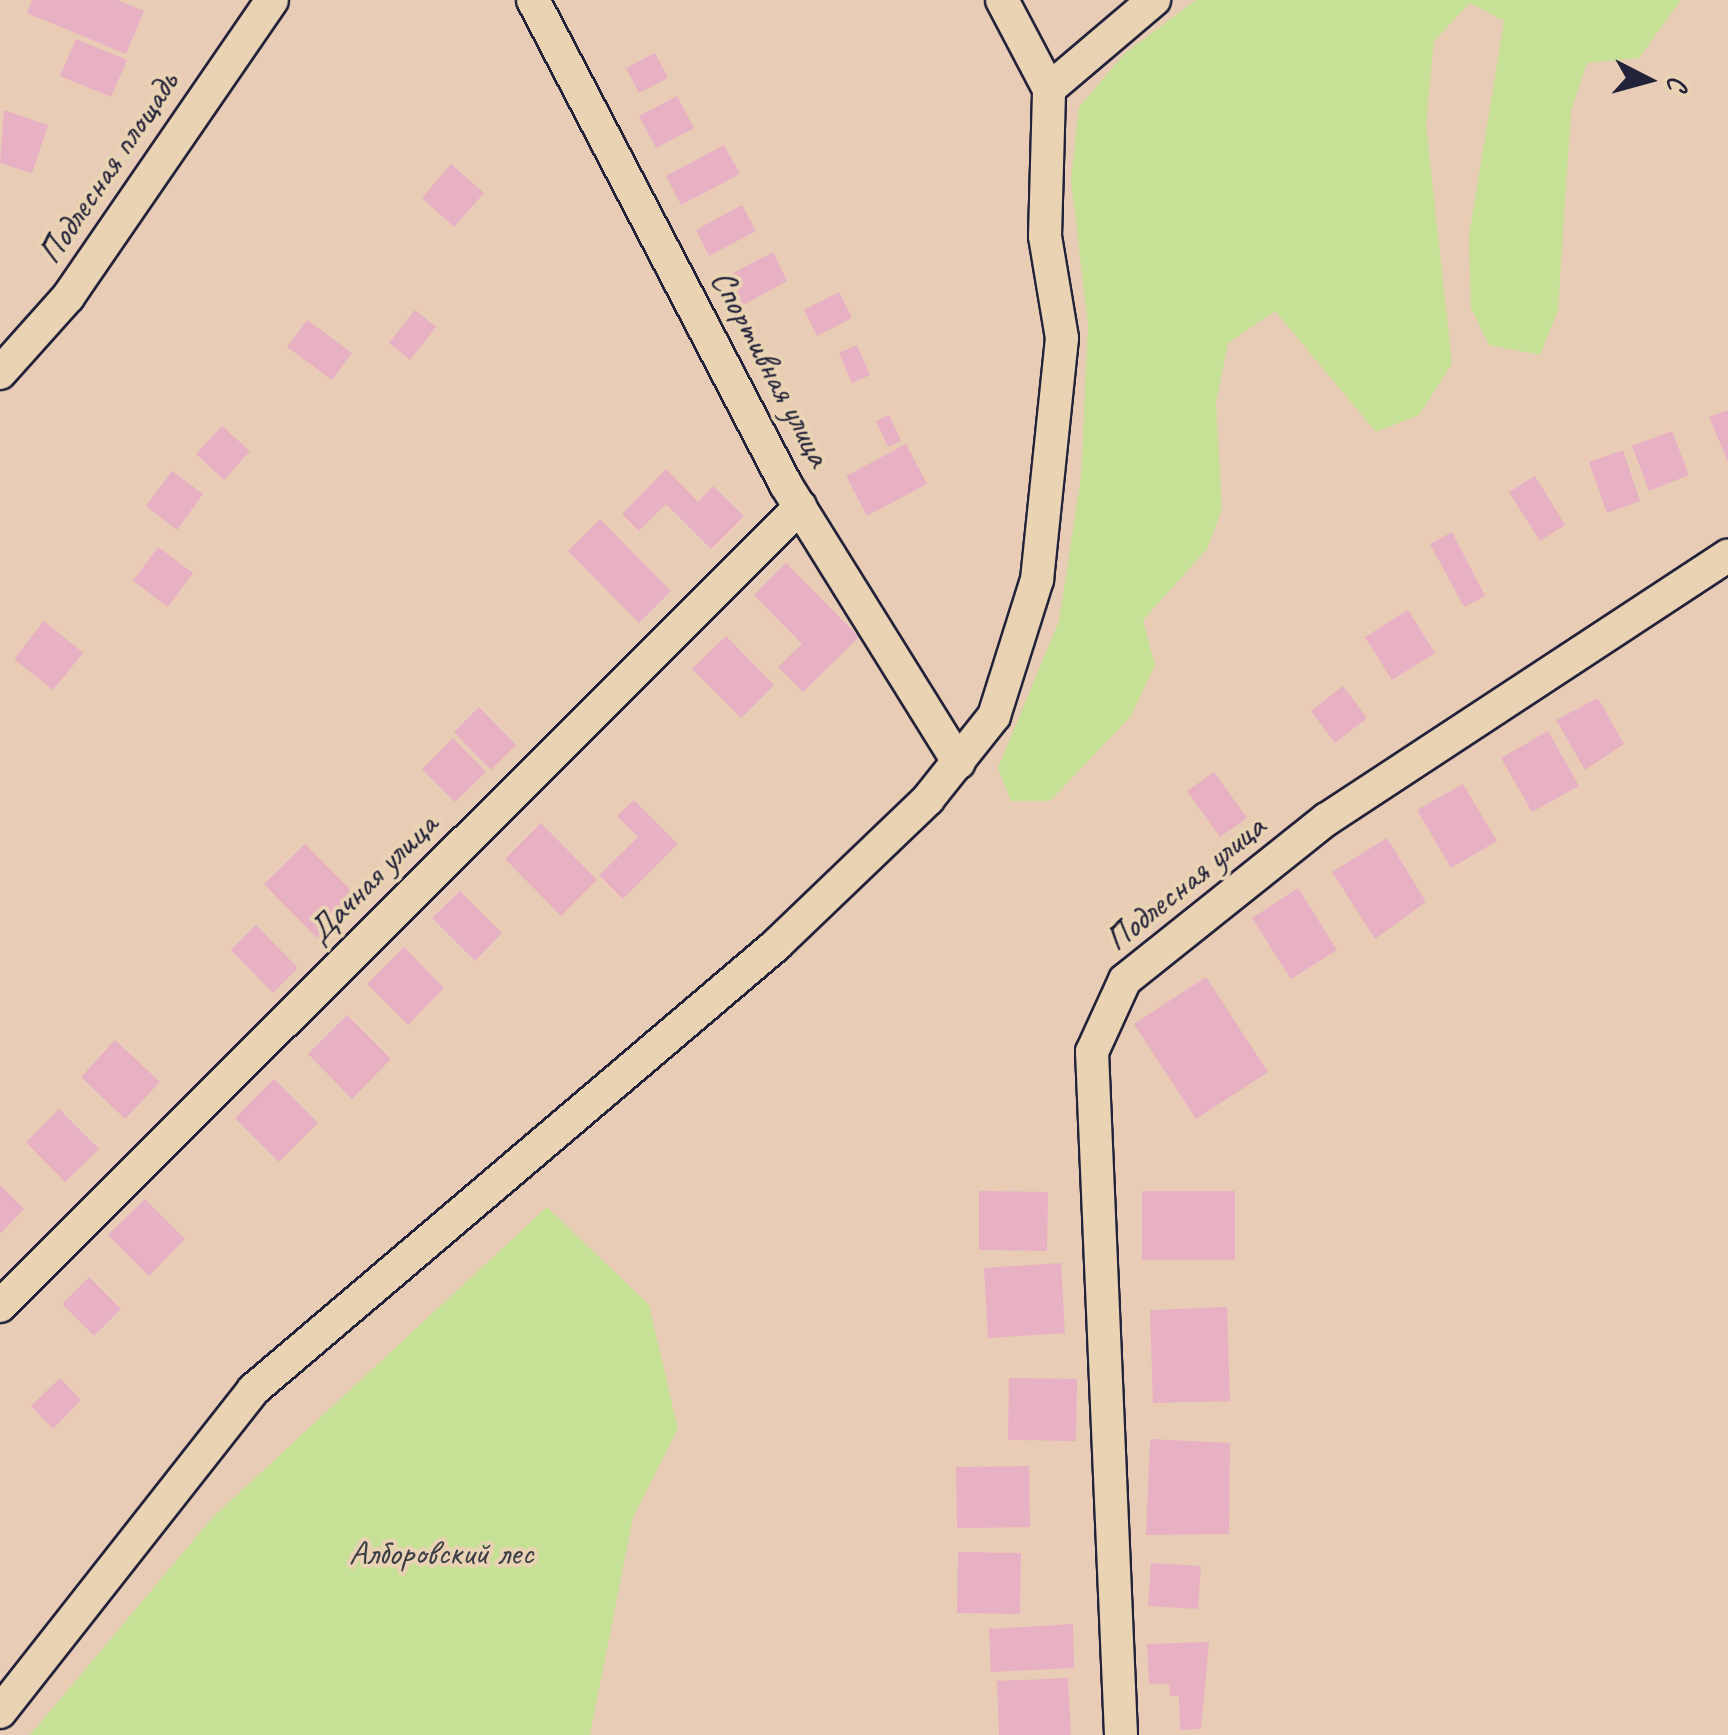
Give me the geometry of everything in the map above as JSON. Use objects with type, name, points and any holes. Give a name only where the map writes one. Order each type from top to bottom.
[{"type":"street","name":"Подлесная площадь","points":[[0,373],[68,297],[272,0]]},
{"type":"street","name":"Спортивная улица","points":[[533,0],[800,507],[959,762]]},
{"type":"street","points":[[0,1712],[253,1390],[776,945],[959,762],[994,716],[1037,580],[1062,338],[1044,236],[1050,89],[1002,0]]},
{"type":"street","points":[[1050,89],[1154,0]]},
{"type":"street","name":"Дачная улица","points":[[0,1306],[800,507]]},
{"type":"street","name":"Подлесная улица","points":[[1121,1735],[1092,1052],[1125,980],[1327,819],[1728,556]]},
{"type":"green space","points":[[1196,0],[1681,0],[1639,58],[1587,63],[1571,111],[1558,310],[1540,355],[1489,345],[1471,308],[1469,236],[1504,21],[1470,3],[1434,41],[1426,125],[1452,364],[1419,415],[1376,432],[1275,311],[1228,343],[1216,403],[1222,509],[1207,549],[1143,620],[1155,665],[1131,716],[1050,801],[1011,801],[998,768],[1059,621],[1081,477],[1088,325],[1071,179],[1079,107],[1125,53]]},
{"type":"green space","name":"Алборовский лес","points":[[547,1207],[649,1305],[678,1429],[633,1517],[590,1735],[30,1735],[213,1517]]},
{"type":"building","points":[[32,0],[117,0],[144,11],[126,54],[27,13]]},
{"type":"building","points":[[76,39],[127,60],[111,97],[60,76]]},
{"type":"building","points":[[655,53],[668,78],[639,93],[626,68]]},
{"type":"building","points":[[677,96],[694,128],[656,148],[639,116]]},
{"type":"building","points":[[4,110],[48,125],[32,173],[0,163]]},
{"type":"building","points":[[724,145],[740,174],[681,205],[666,176]]},
{"type":"building","points":[[451,164],[484,193],[454,227],[422,198]]},
{"type":"building","points":[[742,205],[756,231],[709,256],[696,230]]},
{"type":"building","points":[[773,252],[787,281],[743,305],[728,276]]},
{"type":"building","points":[[839,292],[852,318],[817,336],[804,310]]},
{"type":"building","points":[[415,310],[436,327],[410,360],[389,343]]},
{"type":"building","points":[[307,320],[352,353],[332,380],[287,347]]},
{"type":"building","points":[[857,345],[870,375],[852,383],[839,353]]},
{"type":"building","points":[[1728,410],[1728,462],[1709,417]]},
{"type":"building","points":[[889,415],[901,441],[888,447],[876,421]]},
{"type":"building","points":[[222,426],[250,451],[224,480],[196,454]]},
{"type":"building","points":[[1672,431],[1689,475],[1649,491],[1632,446]]},
{"type":"building","points":[[906,444],[927,484],[867,516],[846,476]]},
{"type":"building","points":[[1623,450],[1640,501],[1607,513],[1589,462]]},
{"type":"building","points":[[666,469],[698,502],[713,486],[744,516],[711,549],[666,504],[639,531],[622,514]]},
{"type":"building","points":[[172,471],[203,494],[177,530],[146,506]]},
{"type":"building","points":[[1535,476],[1565,525],[1540,541],[1509,492]]},
{"type":"building","points":[[600,519],[671,591],[639,623],[568,551]]},
{"type":"building","points":[[1452,532],[1485,596],[1464,607],[1430,544]]},
{"type":"building","points":[[158,547],[193,573],[168,607],[133,581]]},
{"type":"building","points":[[786,563],[859,637],[803,692],[778,667],[802,644],[754,595]]},
{"type":"building","points":[[1408,610],[1435,653],[1392,680],[1365,637]]},
{"type":"building","points":[[44,621],[83,653],[53,690],[14,659]]},
{"type":"building","points":[[726,636],[774,685],[741,718],[692,669]]},
{"type":"building","points":[[1343,686],[1367,718],[1335,743],[1311,711]]},
{"type":"building","points":[[1598,698],[1624,744],[1585,770],[1556,720]]},
{"type":"building","points":[[479,707],[516,745],[491,770],[454,732]]},
{"type":"building","points":[[1548,731],[1579,786],[1532,812],[1501,758]]},
{"type":"building","points":[[453,738],[486,772],[455,802],[422,769]]},
{"type":"building","points":[[1214,772],[1247,818],[1220,837],[1187,791]]},
{"type":"building","points":[[1463,784],[1497,841],[1451,868],[1417,810]]},
{"type":"building","points":[[634,800],[678,844],[623,899],[599,875],[638,837],[617,816]]},
{"type":"building","points":[[541,823],[597,880],[561,916],[505,859]]},
{"type":"building","points":[[1387,838],[1426,902],[1375,939],[1332,872]]},
{"type":"building","points":[[305,844],[358,898],[317,938],[264,884]]},
{"type":"building","points":[[1298,888],[1337,950],[1291,979],[1252,918]]},
{"type":"building","points":[[460,891],[502,933],[475,961],[432,918]]},
{"type":"building","points":[[256,925],[298,968],[273,993],[231,950]]},
{"type":"building","points":[[404,947],[444,988],[408,1025],[367,984]]},
{"type":"building","points":[[1206,977],[1268,1072],[1196,1119],[1134,1024]]},
{"type":"building","points":[[347,1015],[391,1059],[352,1099],[308,1054]]},
{"type":"building","points":[[115,1040],[160,1082],[125,1119],[81,1077]]},
{"type":"building","points":[[274,1079],[318,1123],[279,1162],[235,1118]]},
{"type":"building","points":[[59,1109],[99,1149],[65,1182],[26,1142]]},
{"type":"building","points":[[0,1185],[24,1209],[0,1234]]},
{"type":"building","points":[[979,1191],[1048,1192],[1047,1251],[979,1250]]},
{"type":"building","points":[[1142,1191],[1235,1191],[1235,1260],[1142,1260]]},
{"type":"building","points":[[145,1199],[185,1239],[149,1276],[108,1235]]},
{"type":"building","points":[[1061,1263],[1065,1333],[988,1338],[984,1268]]},
{"type":"building","points":[[89,1277],[121,1309],[94,1336],[62,1304]]},
{"type":"building","points":[[1227,1307],[1230,1401],[1153,1403],[1150,1310]]},
{"type":"building","points":[[60,1378],[81,1400],[53,1429],[31,1406]]},
{"type":"building","points":[[1009,1378],[1077,1379],[1076,1441],[1008,1440]]},
{"type":"building","points":[[1150,1439],[1230,1443],[1229,1534],[1146,1535]]},
{"type":"building","points":[[1029,1466],[1030,1527],[957,1528],[956,1467]]},
{"type":"building","points":[[958,1552],[1021,1553],[1020,1614],[957,1613]]},
{"type":"building","points":[[1151,1563],[1201,1566],[1198,1609],[1148,1606]]},
{"type":"building","points":[[1073,1624],[1074,1668],[991,1672],[989,1629]]},
{"type":"building","points":[[1209,1642],[1201,1729],[1180,1730],[1179,1696],[1170,1696],[1169,1684],[1149,1684],[1147,1644]]},
{"type":"building","points":[[1068,1678],[1071,1735],[999,1735],[997,1681]]}]
